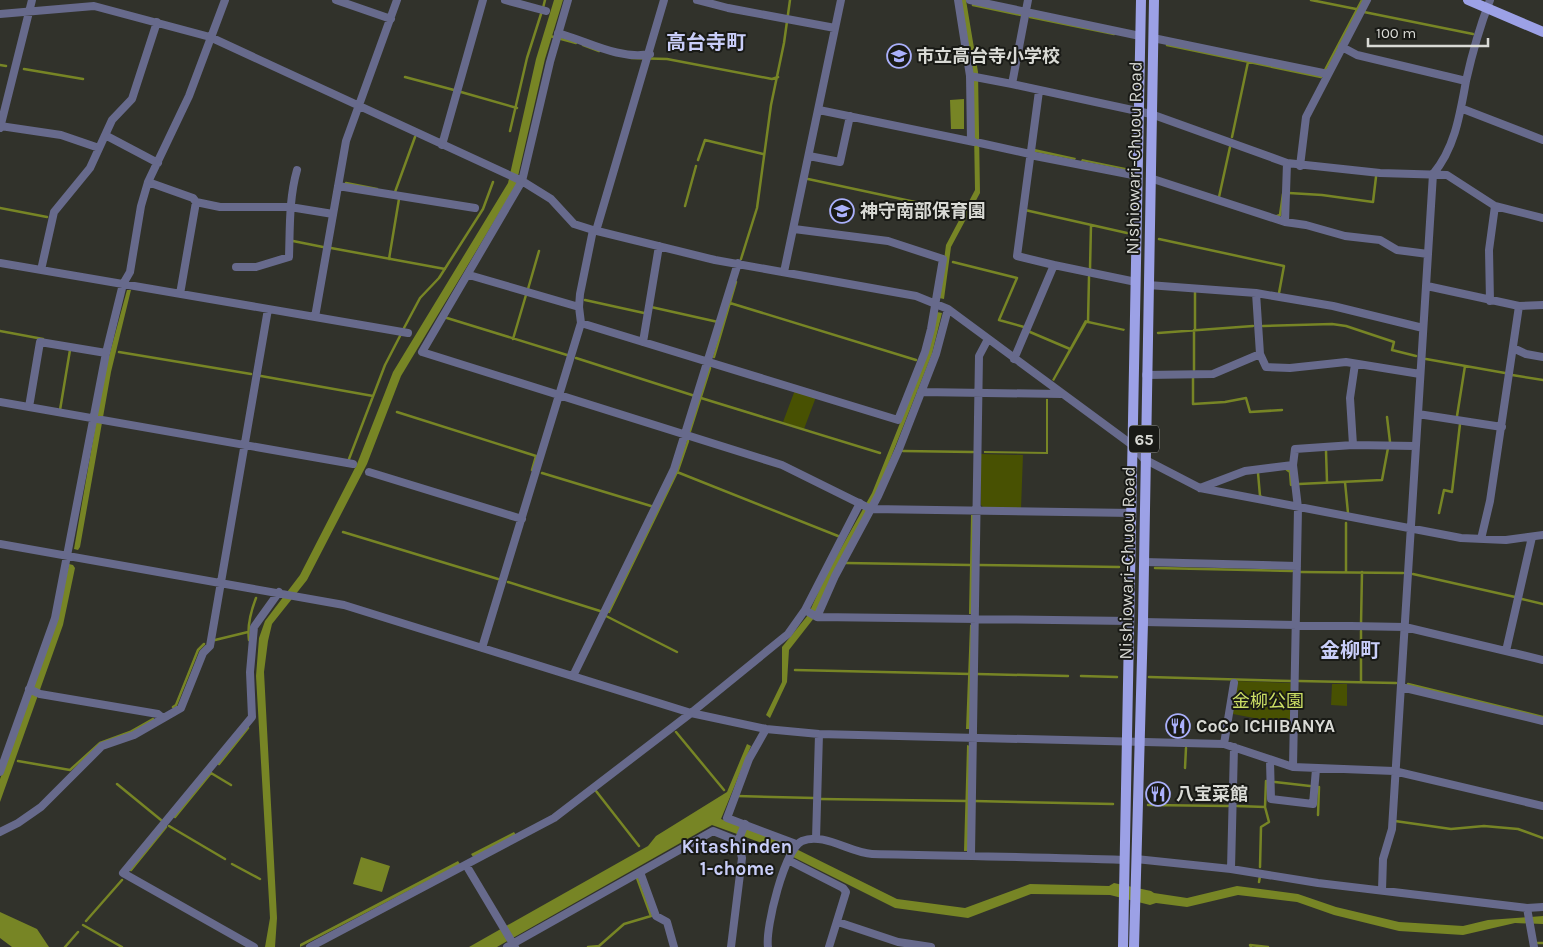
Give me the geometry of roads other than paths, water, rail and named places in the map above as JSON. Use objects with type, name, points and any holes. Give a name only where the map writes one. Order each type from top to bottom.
[{"type":"main road","name":"Nishiowari-Chuou Road","points":[[1123,947],[1140,0]]},
{"type":"main road","name":"Nishiowari-Chuou Road","points":[[1134,947],[1143,622],[1144,459],[1154,0]]},
{"type":"main road","points":[[1468,0],[1488,4],[1543,32]]},
{"type":"street","points":[[32,0],[0,126],[61,135],[99,148]]},
{"type":"street","points":[[0,772],[54,618],[68,556],[106,354],[123,284],[130,272],[141,206],[148,182],[189,96],[225,0]]},
{"type":"street","points":[[336,0],[391,19]]},
{"type":"street","points":[[363,9],[364,0]]},
{"type":"street","points":[[315,317],[346,141],[397,0]]},
{"type":"street","points":[[442,145],[483,0]]},
{"type":"street","points":[[505,0],[546,11]]},
{"type":"street","points":[[568,0],[521,180],[469,274],[422,352],[782,465],[866,506],[1132,513]]},
{"type":"street","points":[[482,648],[581,323],[579,307],[595,230],[649,56],[664,0]]},
{"type":"street","points":[[697,0],[728,8],[835,28]]},
{"type":"street","points":[[784,272],[841,0]]},
{"type":"street","points":[[975,142],[974,76],[963,0],[1140,36]]},
{"type":"street","points":[[1012,84],[1028,0]]},
{"type":"street","points":[[1300,166],[1306,117],[1367,0]]},
{"type":"street","points":[[0,14],[95,3],[210,37],[521,180],[551,199],[574,224],[715,260],[916,296],[935,302],[948,309],[1131,444],[1144,459],[1200,488],[1412,530],[1462,538],[1481,539],[1543,535]]},
{"type":"street","points":[[1382,890],[1383,860],[1392,829],[1394,771],[1412,530],[1415,446],[1433,174],[1441,165],[1463,109],[1466,81],[1488,4]]},
{"type":"street","points":[[41,270],[54,212],[90,168],[112,120],[132,98],[157,22]]},
{"type":"street","points":[[558,36],[584,40],[591,45],[640,56],[649,56]]},
{"type":"street","points":[[1153,38],[1328,74]]},
{"type":"street","points":[[1342,47],[1357,55],[1466,81]]},
{"type":"street","points":[[974,76],[1151,114],[1300,166],[1380,173],[1446,175],[1495,206],[1543,218]]},
{"type":"street","points":[[1039,91],[1017,256],[1136,282]]},
{"type":"street","points":[[1463,109],[1543,140]]},
{"type":"street","points":[[818,110],[1138,176]]},
{"type":"street","points":[[809,156],[840,162],[850,116]]},
{"type":"street","points":[[105,136],[158,163]]},
{"type":"street","points":[[1285,222],[1287,163]]},
{"type":"street","points":[[236,267],[256,267],[289,257],[290,206],[297,170]]},
{"type":"street","points":[[1150,178],[1285,222],[1306,225],[1344,236],[1380,240],[1397,250],[1428,254]]},
{"type":"street","points":[[148,182],[193,198],[196,202],[220,207],[290,206],[333,214]]},
{"type":"street","points":[[338,186],[475,208]]},
{"type":"street","points":[[180,294],[196,202]]},
{"type":"street","points":[[1490,300],[1488,250],[1495,206]]},
{"type":"street","points":[[581,323],[898,420],[925,352],[943,259],[888,241],[794,229]]},
{"type":"street","points":[[643,342],[659,246]]},
{"type":"street","points":[[0,263],[408,333]]},
{"type":"street","points":[[573,676],[674,469],[738,263]]},
{"type":"street","points":[[1014,359],[1054,265]]},
{"type":"street","points":[[469,274],[579,307]]},
{"type":"street","points":[[1148,285],[1256,293],[1333,306],[1423,328]]},
{"type":"street","points":[[1427,286],[1468,293],[1519,306],[1543,305]]},
{"type":"street","points":[[1256,293],[1260,354],[1266,367],[1346,362],[1420,374]]},
{"type":"street","points":[[1481,539],[1490,501],[1519,306]]},
{"type":"street","points":[[0,832],[18,823],[41,807],[102,746],[134,735],[181,708],[203,653],[210,646],[268,309]]},
{"type":"street","points":[[811,614],[866,506],[899,449],[936,354],[948,309]]},
{"type":"street","points":[[971,855],[980,393],[979,356],[988,339]]},
{"type":"street","points":[[28,407],[40,342],[106,354]]},
{"type":"street","points":[[1513,348],[1526,354],[1543,357]]},
{"type":"street","points":[[1146,375],[1212,374],[1260,354]]},
{"type":"street","points":[[1353,445],[1350,398],[1355,364]]},
{"type":"street","points":[[921,392],[1061,394]]},
{"type":"street","points":[[0,402],[353,464]]},
{"type":"street","points":[[1418,414],[1502,427]]},
{"type":"street","points":[[1293,767],[1298,508],[1293,465],[1295,448],[1353,445],[1415,446]]},
{"type":"street","points":[[1200,488],[1245,471],[1293,465]]},
{"type":"street","points":[[369,472],[522,519]]},
{"type":"street","points":[[310,947],[554,818],[691,713],[811,614],[834,576],[866,506]]},
{"type":"street","points":[[1506,651],[1532,537]]},
{"type":"street","points":[[0,544],[280,592],[344,605],[691,713],[766,729],[819,734],[1126,740],[1224,744],[1270,761],[1293,767],[1394,771],[1543,806]]},
{"type":"street","points":[[1144,562],[1297,566]]},
{"type":"street","points":[[254,947],[123,873],[252,717],[250,672],[254,627],[280,592]]},
{"type":"street","points":[[811,614],[976,620],[1130,622]]},
{"type":"street","points":[[1143,622],[1405,628],[1543,660]]},
{"type":"street","points":[[1224,744],[1230,719],[1234,683]]},
{"type":"street","points":[[1401,686],[1543,720]]},
{"type":"street","points":[[30,690],[40,694],[158,714],[164,718]]},
{"type":"street","points":[[766,729],[749,759],[727,818],[795,846],[816,839],[869,854],[1124,860]]},
{"type":"street","points":[[816,839],[819,734]]},
{"type":"street","points":[[1231,869],[1234,747]]},
{"type":"street","points":[[1270,761],[1271,799],[1313,804],[1316,769]]},
{"type":"street","points":[[731,947],[742,858],[738,841],[745,824]]},
{"type":"street","points":[[466,865],[502,924],[512,945],[712,831],[738,841]]},
{"type":"street","points":[[768,947],[773,908],[788,859],[795,846]]},
{"type":"street","points":[[788,859],[843,888],[846,892],[829,947]]},
{"type":"street","points":[[1136,859],[1231,869],[1318,884],[1382,890],[1527,911],[1543,907]]},
{"type":"street","points":[[640,872],[656,916],[667,922],[674,947]]},
{"type":"street","points":[[1527,911],[1534,947]]},
{"type":"street","points":[[838,922],[898,942],[932,947]]},
{"type":"waterway","points":[[543,8],[545,0]]},
{"type":"waterway","points":[[741,259],[757,208],[771,105],[784,43],[790,0]]},
{"type":"waterway","points":[[1311,0],[1356,9]]},
{"type":"waterway","points":[[1325,70],[1362,0]]},
{"type":"waterway","points":[[973,5],[1021,15]]},
{"type":"waterway","points":[[1364,12],[1473,34]]},
{"type":"waterway","points":[[510,131],[527,58],[541,14]]},
{"type":"waterway","points":[[1030,17],[1114,34]]},
{"type":"waterway","points":[[550,36],[576,43]]},
{"type":"waterway","points":[[583,45],[599,51]]},
{"type":"waterway","points":[[1167,45],[1321,77]]},
{"type":"waterway","points":[[631,58],[667,59],[772,79],[778,77]]},
{"type":"waterway","points":[[1232,137],[1248,62]]},
{"type":"waterway","points":[[0,65],[6,66]]},
{"type":"waterway","points":[[24,69],[83,79]]},
{"type":"waterway","points":[[405,77],[454,90]]},
{"type":"waterway","points":[[461,92],[517,108]]},
{"type":"waterway","points":[[395,192],[415,137]]},
{"type":"waterway","points":[[698,160],[705,140],[763,154]]},
{"type":"waterway","points":[[1219,197],[1230,147]]},
{"type":"waterway","points":[[685,206],[696,166]]},
{"type":"waterway","points":[[1289,193],[1322,195],[1373,202],[1376,177]]},
{"type":"waterway","points":[[808,179],[957,211]]},
{"type":"waterway","points":[[404,328],[420,298],[439,278],[483,209],[493,182]]},
{"type":"waterway","points":[[346,183],[377,189]]},
{"type":"waterway","points":[[1277,216],[1280,215],[1283,194]]},
{"type":"waterway","points":[[389,259],[399,199]]},
{"type":"waterway","points":[[0,208],[47,217]]},
{"type":"waterway","points":[[1025,210],[1127,233]]},
{"type":"waterway","points":[[1090,269],[1091,225]]},
{"type":"waterway","points":[[1159,239],[1284,266],[1279,293]]},
{"type":"waterway","points":[[293,241],[323,247]]},
{"type":"waterway","points":[[331,248],[445,269]]},
{"type":"waterway","points":[[528,289],[539,251]]},
{"type":"waterway","points":[[953,262],[1017,278],[999,320],[1024,327]]},
{"type":"waterway","points":[[1088,322],[1089,277]]},
{"type":"waterway","points":[[714,357],[736,282]]},
{"type":"waterway","points":[[1195,292],[1195,330]]},
{"type":"waterway","points":[[513,339],[526,295]]},
{"type":"waterway","points":[[585,300],[644,313]]},
{"type":"waterway","points":[[730,303],[916,360]]},
{"type":"waterway","points":[[651,307],[718,322]]},
{"type":"waterway","points":[[447,318],[567,355]]},
{"type":"waterway","points":[[1263,326],[1332,324],[1346,326],[1394,342],[1392,350],[1416,356]]},
{"type":"waterway","points":[[1158,333],[1253,326]]},
{"type":"waterway","points":[[1194,330],[1194,370]]},
{"type":"waterway","points":[[0,331],[43,339]]},
{"type":"waterway","points":[[1030,332],[1070,349]]},
{"type":"waterway","points":[[349,459],[385,365],[400,336]]},
{"type":"waterway","points":[[60,410],[70,350]]},
{"type":"waterway","points":[[119,352],[251,374]]},
{"type":"waterway","points":[[576,358],[695,396]]},
{"type":"waterway","points":[[1426,359],[1505,373]]},
{"type":"waterway","points":[[1457,416],[1465,366]]},
{"type":"waterway","points":[[690,431],[710,368]]},
{"type":"waterway","points":[[1512,375],[1543,380]]},
{"type":"waterway","points":[[261,376],[373,396]]},
{"type":"waterway","points":[[1193,378],[1193,404],[1225,402],[1246,398],[1250,412],[1282,410]]},
{"type":"waterway","points":[[701,398],[880,453]]},
{"type":"waterway","points":[[397,412],[536,456],[532,470]]},
{"type":"waterway","points":[[1387,417],[1390,442]]},
{"type":"waterway","points":[[1439,513],[1444,490],[1452,492],[1460,424]]},
{"type":"waterway","points":[[609,612],[678,470],[688,441]]},
{"type":"waterway","points":[[1299,484],[1382,480],[1388,448]]},
{"type":"waterway","points":[[903,451],[973,452]]},
{"type":"waterway","points":[[1326,451],[1327,482]]},
{"type":"waterway","points":[[1286,469],[1290,472],[1291,485]]},
{"type":"waterway","points":[[677,472],[838,536]]},
{"type":"waterway","points":[[542,473],[651,506]]},
{"type":"waterway","points":[[1258,473],[1260,496],[1262,497]]},
{"type":"waterway","points":[[1345,482],[1348,513]]},
{"type":"waterway","points":[[1346,523],[1346,572]]},
{"type":"waterway","points":[[343,532],[498,579]]},
{"type":"waterway","points":[[846,563],[970,565]]},
{"type":"waterway","points":[[979,565],[1119,567]]},
{"type":"waterway","points":[[1155,568],[1292,571]]},
{"type":"waterway","points":[[1301,572],[1403,573]]},
{"type":"waterway","points":[[1361,624],[1362,572]]},
{"type":"waterway","points":[[1413,574],[1515,597]]},
{"type":"waterway","points":[[508,582],[600,611]]},
{"type":"waterway","points":[[249,640],[250,619],[256,598]]},
{"type":"waterway","points":[[1522,599],[1543,604]]},
{"type":"waterway","points":[[606,616],[677,652]]},
{"type":"waterway","points":[[1361,631],[1361,682]]},
{"type":"waterway","points":[[215,640],[248,632]]},
{"type":"waterway","points":[[173,707],[176,705],[198,650],[204,644]]},
{"type":"waterway","points":[[795,670],[971,674]]},
{"type":"waterway","points":[[977,674],[1068,676]]},
{"type":"waterway","points":[[1081,676],[1117,677]]},
{"type":"waterway","points":[[1149,677],[1291,681]]},
{"type":"waterway","points":[[1299,681],[1396,683]]},
{"type":"waterway","points":[[1408,684],[1543,717]]},
{"type":"waterway","points":[[18,761],[70,770],[100,743],[130,732],[153,719]]},
{"type":"waterway","points":[[219,764],[248,728]]},
{"type":"waterway","points":[[676,732],[724,790]]},
{"type":"waterway","points":[[1185,768],[1186,748]]},
{"type":"waterway","points":[[175,817],[211,773],[231,785]]},
{"type":"waterway","points":[[1260,867],[1261,827],[1269,822],[1265,807],[1266,781]]},
{"type":"waterway","points":[[1275,782],[1310,786]]},
{"type":"waterway","points":[[117,784],[161,820]]},
{"type":"waterway","points":[[1318,815],[1319,787]]},
{"type":"waterway","points":[[596,791],[639,846]]},
{"type":"waterway","points":[[737,796],[814,798]]},
{"type":"waterway","points":[[820,799],[967,801]]},
{"type":"waterway","points":[[974,801],[1113,804]]},
{"type":"waterway","points":[[1148,805],[1228,806]]},
{"type":"waterway","points":[[1237,806],[1265,807]]},
{"type":"waterway","points":[[1395,821],[1451,829],[1484,826],[1518,829],[1543,838]]},
{"type":"waterway","points":[[169,826],[225,859]]},
{"type":"waterway","points":[[131,870],[166,827]]},
{"type":"waterway","points":[[232,864],[260,879]]},
{"type":"waterway","points":[[1259,882],[1260,876]]},
{"type":"waterway","points":[[588,947],[599,946],[624,924],[651,916],[637,878]]},
{"type":"waterway","points":[[86,921],[122,880]]},
{"type":"waterway","points":[[83,925],[122,947]]},
{"type":"waterway","points":[[65,947],[78,932]]},
{"type":"waterway","points":[[1536,943],[1543,943]]},
{"type":"waterway","points":[[1251,947],[1250,945],[1268,947]]},
{"type":"place","name":"市立高台寺小学校","points":[[899,56]]},
{"type":"place","name":"神守南部保育園","points":[[842,211]]},
{"type":"place","name":"CoCo ICHIBANYA","points":[[1178,726]]},
{"type":"place","name":"八宝菜館","points":[[1158,794]]},
{"type":"district","name":"高台寺町","points":[[706,42]]},
{"type":"district","name":"金柳町","points":[[1350,650]]},
{"type":"district","name":"Kitashinden 1-chome","points":[[737,857]]},
{"type":"park label","name":"金柳公園","points":[[1268,701]]}]
